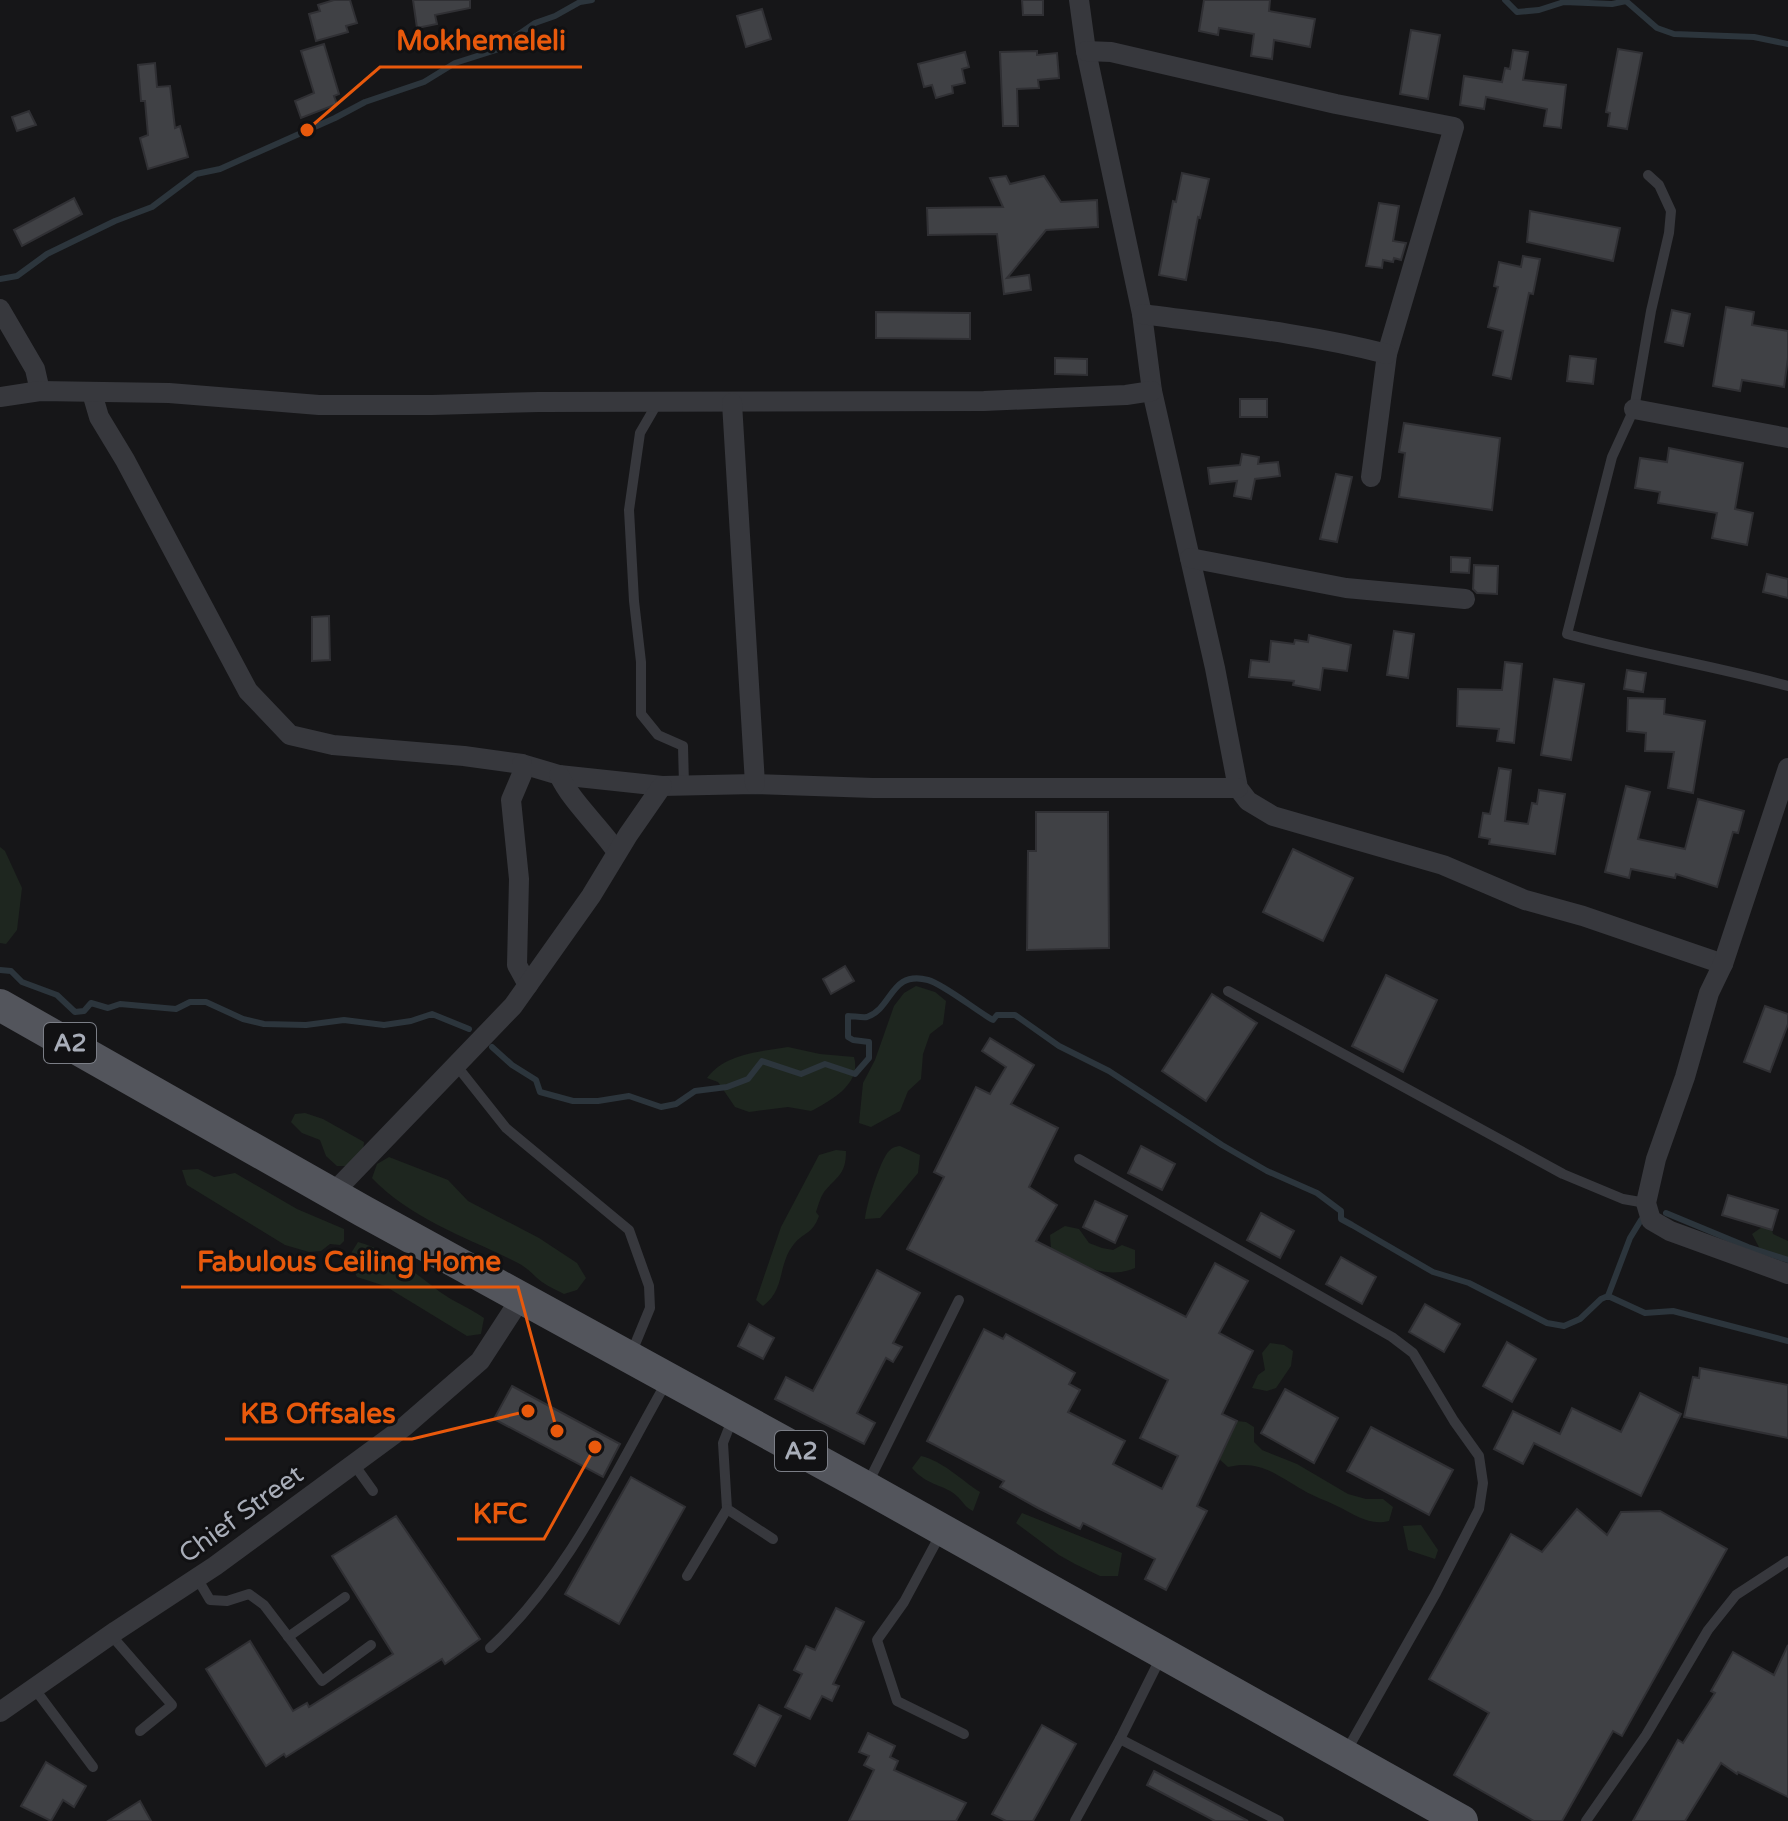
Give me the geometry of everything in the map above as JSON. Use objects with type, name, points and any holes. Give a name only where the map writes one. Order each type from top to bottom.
[{"type":"main road","name":"A2","points":[[0,1005],[1163,1653],[1344,1755],[1442,1816]]},
{"type":"street","points":[[1079,0],[1086,51],[1142,314],[1152,391],[1238,788],[1248,801],[1273,816],[1443,865],[1525,900],[1583,916],[1723,964]]},
{"type":"street","points":[[1086,51],[1111,52],[1336,104],[1454,127],[1387,354],[1371,477]]},
{"type":"street","points":[[0,309],[35,369],[40,391]]},
{"type":"street","points":[[1142,314],[1276,332],[1387,354]]},
{"type":"street","points":[[0,397],[40,391],[169,393],[319,405],[732,403],[984,401],[1126,395],[1152,391]]},
{"type":"street","points":[[92,393],[99,417],[248,691],[290,735],[333,745],[522,764],[559,775],[662,786],[1238,788]]},
{"type":"street","points":[[732,403],[755,784]]},
{"type":"street","points":[[1634,409],[1788,438]]},
{"type":"street","points":[[1190,558],[1346,588],[1465,599]]},
{"type":"street","points":[[522,764],[522,774],[511,800],[519,879],[517,965],[528,985]]},
{"type":"street","points":[[1788,768],[1723,964],[1709,993],[1685,1077],[1656,1159],[1646,1203],[1651,1220],[1670,1231],[1788,1274]]},
{"type":"street","points":[[559,775],[617,852]]},
{"type":"street","points":[[333,1193],[513,1006],[591,896],[662,786]]},
{"type":"street","name":"Chief Street","points":[[0,1712],[287,1515],[404,1427],[480,1361],[521,1298]]},
{"type":"lane","points":[[1648,175],[1659,185],[1671,211],[1670,222],[1634,409],[1612,457],[1567,634],[1788,686]]},
{"type":"lane","points":[[658,402],[640,433],[629,510],[641,662],[641,714],[658,735],[683,746],[684,785]]},
{"type":"lane","points":[[1228,991],[1563,1174],[1623,1199],[1646,1203]]},
{"type":"lane","points":[[455,1064],[506,1128],[629,1230],[649,1286],[650,1308],[630,1356]]},
{"type":"lane","points":[[1079,1159],[1392,1337],[1413,1353],[1446,1409],[1479,1456],[1483,1483],[1479,1509],[1436,1593],[1344,1755]]},
{"type":"lane","points":[[866,1487],[959,1300]]},
{"type":"lane","points":[[490,1648],[520,1621],[547,1586],[669,1378]]},
{"type":"lane","points":[[687,1576],[727,1509],[723,1443],[735,1414]]},
{"type":"lane","points":[[353,1463],[373,1491]]},
{"type":"lane","points":[[727,1509],[773,1539]]},
{"type":"lane","points":[[942,1529],[904,1602],[877,1640],[897,1701],[964,1734]]},
{"type":"lane","points":[[1586,1821],[1646,1735],[1708,1630],[1736,1595],[1788,1561]]},
{"type":"lane","points":[[197,1578],[210,1600],[227,1601],[249,1594],[264,1605],[322,1681],[371,1645]]},
{"type":"lane","points":[[288,1637],[345,1597]]},
{"type":"lane","points":[[111,1635],[172,1705],[140,1731]]},
{"type":"lane","points":[[1075,1821],[1163,1653]]},
{"type":"lane","points":[[34,1688],[93,1767]]},
{"type":"lane","points":[[1120,1739],[1279,1821]]},
{"type":"shaded area","points":[[0,847],[5,851],[22,888],[17,930],[6,944],[0,943]]},
{"type":"shaded area","points":[[916,986],[935,992],[946,1001],[943,1024],[930,1034],[923,1054],[921,1079],[908,1091],[900,1111],[871,1127],[859,1123],[863,1083],[875,1060],[894,1006],[904,993]]},
{"type":"shaded area","points":[[788,1047],[854,1057],[855,1067],[849,1083],[811,1111],[788,1107],[749,1112],[735,1107],[718,1082],[707,1078],[733,1059]]},
{"type":"shaded area","points":[[305,1113],[323,1119],[364,1142],[363,1152],[348,1166],[337,1166],[326,1156],[320,1140],[302,1133],[291,1122],[295,1114]]},
{"type":"shaded area","points":[[900,1146],[920,1155],[918,1173],[880,1218],[865,1219],[885,1156],[894,1147]]},
{"type":"shaded area","points":[[836,1150],[846,1151],[842,1170],[823,1194],[814,1227],[789,1252],[775,1292],[763,1306],[756,1300],[781,1227],[819,1155]]},
{"type":"shaded area","points":[[389,1157],[448,1180],[468,1201],[539,1238],[577,1263],[586,1278],[577,1290],[564,1294],[518,1263],[422,1216],[372,1178],[377,1164]]},
{"type":"shaded area","points":[[198,1169],[214,1177],[235,1173],[297,1209],[344,1229],[344,1241],[340,1245],[330,1244],[321,1251],[309,1252],[285,1245],[187,1185],[182,1170]]},
{"type":"shaded area","points":[[1065,1226],[1079,1229],[1089,1243],[1102,1248],[1113,1250],[1122,1245],[1135,1250],[1135,1268],[1113,1272],[1092,1269],[1051,1249],[1050,1235]]},
{"type":"shaded area","points":[[1762,1227],[1788,1241],[1788,1260],[1761,1251],[1752,1234]]},
{"type":"shaded area","points":[[358,1242],[391,1256],[445,1296],[484,1318],[481,1334],[467,1336],[385,1286],[357,1277],[348,1258]]},
{"type":"shaded area","points":[[1270,1343],[1284,1345],[1293,1351],[1291,1366],[1276,1388],[1267,1391],[1252,1388],[1258,1375],[1265,1370],[1262,1353]]},
{"type":"shaded area","points":[[1237,1421],[1254,1427],[1254,1442],[1262,1450],[1297,1464],[1348,1494],[1366,1499],[1383,1499],[1393,1507],[1389,1521],[1363,1519],[1259,1467],[1228,1467],[1219,1459]]},
{"type":"shaded area","points":[[921,1456],[944,1466],[980,1492],[973,1511],[953,1493],[924,1479],[912,1468]]},
{"type":"shaded area","points":[[1022,1513],[1122,1553],[1118,1576],[1100,1576],[1059,1555],[1016,1523]]},
{"type":"shaded area","points":[[1421,1525],[1438,1550],[1435,1559],[1408,1550],[1403,1526]]},
{"type":"building","points":[[334,0],[350,0],[357,23],[346,26],[348,32],[316,41],[309,14],[320,11],[318,5]]},
{"type":"building","points":[[413,0],[470,0],[470,8],[435,15],[437,24],[417,28]]},
{"type":"building","points":[[1022,0],[1043,0],[1043,15],[1023,15]]},
{"type":"building","points":[[1204,0],[1270,0],[1269,11],[1315,19],[1310,47],[1274,40],[1272,59],[1251,56],[1254,34],[1219,28],[1218,35],[1199,31]]},
{"type":"building","points":[[762,9],[771,39],[746,47],[737,16]]},
{"type":"building","points":[[1411,30],[1440,35],[1428,99],[1400,94]]},
{"type":"building","points":[[324,44],[339,94],[334,96],[337,104],[301,118],[295,101],[314,93],[301,51]]},
{"type":"building","points":[[1618,49],[1642,53],[1627,129],[1608,126],[1610,113],[1606,112]]},
{"type":"building","points":[[1513,50],[1528,52],[1523,80],[1566,85],[1561,128],[1544,126],[1547,109],[1486,97],[1484,109],[1460,105],[1464,76],[1502,82],[1505,68],[1510,69]]},
{"type":"building","points":[[1037,51],[1037,55],[1057,53],[1059,78],[1038,80],[1039,88],[1017,89],[1018,126],[1003,126],[1000,52]]},
{"type":"building","points":[[965,52],[969,67],[962,69],[965,83],[952,86],[953,93],[936,98],[932,85],[924,87],[918,64]]},
{"type":"building","points":[[155,63],[157,87],[170,86],[175,128],[180,126],[188,157],[148,169],[140,138],[148,135],[138,65]]},
{"type":"building","points":[[29,111],[36,125],[17,131],[12,117]]},
{"type":"building","points":[[1182,173],[1209,179],[1186,280],[1159,275],[1173,201],[1176,202]]},
{"type":"building","points":[[1006,176],[1010,184],[1044,176],[1061,202],[1097,200],[1098,227],[1046,230],[1007,278],[1029,275],[1031,290],[1004,294],[997,234],[928,235],[927,208],[1003,207],[990,178]]},
{"type":"building","points":[[74,198],[82,214],[22,246],[14,230]]},
{"type":"building","points":[[1379,203],[1399,206],[1393,241],[1406,243],[1401,260],[1383,260],[1382,268],[1366,266]]},
{"type":"building","points":[[1530,211],[1620,228],[1613,261],[1527,242]]},
{"type":"building","points":[[1523,256],[1540,259],[1533,294],[1529,293],[1511,379],[1493,375],[1503,331],[1488,327],[1498,287],[1494,286],[1499,262],[1521,267]]},
{"type":"building","points":[[1726,307],[1754,312],[1752,325],[1788,331],[1784,387],[1742,380],[1740,391],[1713,386]]},
{"type":"building","points":[[1672,310],[1690,314],[1683,346],[1665,342]]},
{"type":"building","points":[[876,312],[970,313],[970,339],[876,338]]},
{"type":"building","points":[[1570,356],[1596,359],[1593,384],[1567,381]]},
{"type":"building","points":[[1055,358],[1087,359],[1087,375],[1055,374]]},
{"type":"building","points":[[1240,399],[1267,399],[1267,417],[1240,417]]},
{"type":"building","points":[[1404,423],[1500,438],[1492,510],[1399,497],[1405,453],[1399,452]]},
{"type":"building","points":[[1669,448],[1743,463],[1735,509],[1753,513],[1747,545],[1712,538],[1717,513],[1658,503],[1660,492],[1635,488],[1640,458],[1667,462]]},
{"type":"building","points":[[1242,454],[1259,457],[1258,464],[1278,462],[1280,476],[1255,479],[1251,499],[1234,496],[1237,481],[1210,484],[1208,468],[1240,465]]},
{"type":"building","points":[[1336,474],[1352,477],[1337,542],[1320,539]]},
{"type":"building","points":[[1451,557],[1470,558],[1469,573],[1451,572]]},
{"type":"building","points":[[1474,565],[1498,566],[1497,594],[1477,593],[1473,589]]},
{"type":"building","points":[[1767,574],[1788,579],[1788,598],[1763,592]]},
{"type":"building","points":[[329,616],[330,660],[312,661],[312,617]]},
{"type":"building","points":[[1394,631],[1414,634],[1408,678],[1387,675]]},
{"type":"building","points":[[1309,635],[1351,645],[1347,671],[1323,668],[1320,690],[1293,685],[1294,681],[1249,677],[1251,660],[1269,662],[1271,641],[1308,642]]},
{"type":"building","points":[[1505,662],[1522,664],[1514,743],[1497,741],[1499,729],[1457,726],[1458,689],[1502,690]]},
{"type":"building","points":[[1627,670],[1646,673],[1643,692],[1624,689]]},
{"type":"building","points":[[1554,679],[1584,684],[1571,760],[1541,755]]},
{"type":"building","points":[[1628,698],[1665,699],[1664,714],[1705,721],[1693,793],[1668,788],[1674,752],[1645,751],[1646,733],[1627,731]]},
{"type":"building","points":[[1499,768],[1511,770],[1505,821],[1528,824],[1532,803],[1537,804],[1539,790],[1565,794],[1555,854],[1489,844],[1490,839],[1479,837],[1483,813],[1490,814]]},
{"type":"building","points":[[1626,786],[1650,792],[1638,839],[1685,849],[1698,799],[1744,811],[1738,833],[1733,832],[1717,887],[1676,874],[1675,878],[1631,869],[1629,878],[1605,872]]},
{"type":"building","points":[[1036,812],[1108,812],[1109,948],[1027,950],[1028,851],[1036,851]]},
{"type":"building","points":[[1293,849],[1353,878],[1323,941],[1263,912]]},
{"type":"building","points":[[845,966],[854,981],[831,994],[823,979]]},
{"type":"building","points":[[1386,975],[1437,1000],[1403,1072],[1352,1046]]},
{"type":"building","points":[[1212,994],[1257,1023],[1206,1101],[1162,1071]]},
{"type":"building","points":[[1765,1006],[1788,1014],[1788,1024],[1770,1072],[1744,1062]]},
{"type":"building","points":[[990,1038],[1034,1065],[1011,1104],[1058,1128],[1029,1187],[1057,1205],[1036,1241],[1186,1317],[1215,1263],[1248,1281],[1219,1333],[1253,1351],[1222,1414],[1237,1421],[1197,1506],[1207,1511],[1166,1590],[1145,1579],[1155,1559],[1083,1523],[1080,1529],[1038,1508],[1000,1487],[1004,1481],[927,1441],[984,1329],[1003,1339],[1006,1334],[1075,1373],[1069,1384],[1080,1390],[1068,1412],[1125,1441],[1113,1464],[1162,1489],[1178,1456],[1140,1438],[1168,1380],[907,1249],[944,1177],[934,1172],[976,1087],[990,1094],[1006,1067],[982,1051]]},
{"type":"building","points":[[1141,1146],[1175,1164],[1162,1190],[1128,1173]]},
{"type":"building","points":[[1728,1195],[1778,1210],[1772,1230],[1722,1215]]},
{"type":"building","points":[[1095,1201],[1127,1216],[1115,1243],[1083,1227]]},
{"type":"building","points":[[1261,1213],[1294,1231],[1280,1258],[1247,1240]]},
{"type":"building","points":[[1341,1257],[1376,1277],[1362,1304],[1326,1284]]},
{"type":"building","points":[[877,1270],[920,1293],[893,1343],[902,1347],[893,1362],[886,1358],[857,1413],[875,1423],[864,1444],[775,1399],[786,1377],[813,1391]]},
{"type":"building","points":[[1425,1304],[1460,1324],[1444,1352],[1409,1332]]},
{"type":"building","points":[[749,1324],[774,1338],[763,1359],[738,1346]]},
{"type":"building","points":[[1507,1342],[1536,1359],[1512,1402],[1483,1386]]},
{"type":"building","points":[[1700,1368],[1788,1385],[1788,1438],[1684,1417],[1693,1377],[1699,1378]]},
{"type":"building","points":[[512,1386],[620,1444],[603,1477],[494,1419]]},
{"type":"building","points":[[1285,1389],[1338,1418],[1314,1463],[1261,1433]]},
{"type":"building","points":[[1640,1393],[1681,1414],[1641,1496],[1534,1443],[1523,1464],[1494,1449],[1513,1411],[1560,1434],[1572,1408],[1621,1432]]},
{"type":"building","points":[[1371,1427],[1453,1470],[1429,1515],[1347,1471]]},
{"type":"building","points":[[631,1477],[685,1507],[619,1624],[565,1594]]},
{"type":"building","points":[[1577,1509],[1607,1535],[1621,1512],[1660,1511],[1727,1549],[1622,1736],[1613,1731],[1562,1821],[1534,1821],[1454,1775],[1489,1713],[1429,1679],[1511,1534],[1542,1552]]},
{"type":"building","points":[[396,1516],[480,1639],[445,1664],[442,1659],[286,1757],[284,1754],[266,1766],[206,1669],[250,1641],[293,1711],[307,1703],[309,1707],[393,1654],[332,1556]]},
{"type":"building","points":[[836,1608],[864,1622],[833,1684],[839,1686],[832,1701],[822,1696],[810,1719],[785,1707],[802,1674],[794,1670],[806,1646],[815,1650]]},
{"type":"building","points":[[1788,1645],[1788,1797],[1737,1774],[1721,1763],[1685,1821],[1633,1821],[1678,1740],[1683,1743],[1715,1693],[1711,1691],[1733,1652],[1774,1675]]},
{"type":"building","points":[[759,1705],[781,1716],[755,1766],[734,1754]]},
{"type":"building","points":[[1042,1725],[1076,1744],[1033,1821],[1006,1821],[992,1814]]},
{"type":"building","points":[[868,1733],[895,1746],[890,1757],[898,1761],[894,1770],[966,1803],[956,1821],[849,1821],[874,1770],[864,1765],[869,1756],[859,1752]]},
{"type":"building","points":[[46,1762],[86,1786],[74,1807],[63,1800],[51,1821],[21,1806]]},
{"type":"building","points":[[1154,1771],[1248,1821],[1215,1821],[1147,1785]]},
{"type":"building","points":[[140,1801],[151,1821],[108,1821]]},
{"type":"waterway","points":[[0,279],[17,276],[47,254],[152,207],[196,174],[220,169],[365,102],[424,82],[455,63],[496,50],[535,23],[580,2],[592,0]]},
{"type":"waterway","points":[[1505,0],[1517,12],[1539,10],[1564,2],[1612,4],[1626,1],[1657,28],[1674,34],[1754,37],[1788,44]]},
{"type":"waterway","points":[[0,970],[11,971],[22,982],[57,995],[75,1012],[84,1011],[91,1003],[108,1008],[120,1004],[176,1009],[190,1002],[206,1002],[243,1019],[264,1024],[306,1025],[344,1020],[384,1025],[432,1014],[469,1029]]},
{"type":"waterway","points":[[492,1047],[512,1065],[536,1080],[540,1092],[573,1101],[629,1096],[661,1107],[676,1104],[695,1091],[727,1087],[748,1079],[762,1061],[801,1074],[825,1064],[855,1074],[869,1058],[869,1042],[848,1037],[848,1016],[865,1017],[876,1012],[906,980],[928,980],[993,1020],[997,1015],[1015,1015],[1059,1046],[1109,1071],[1222,1145],[1267,1171],[1317,1193],[1341,1211],[1341,1219],[1433,1272],[1469,1283],[1547,1323],[1564,1326],[1580,1319],[1608,1296],[1645,1313],[1673,1311],[1788,1341]]},
{"type":"waterway","points":[[1666,1213],[1788,1260]]},
{"type":"waterway","points":[[1608,1296],[1630,1238],[1641,1220]]},
{"type":"place","name":"Mokhemeleli","points":[[307,130]]},
{"type":"place","name":"KB Offsales","points":[[528,1411]]},
{"type":"place","name":"Fabulous Ceiling Home","points":[[557,1431]]},
{"type":"place","name":"KFC","points":[[595,1447]]}]
